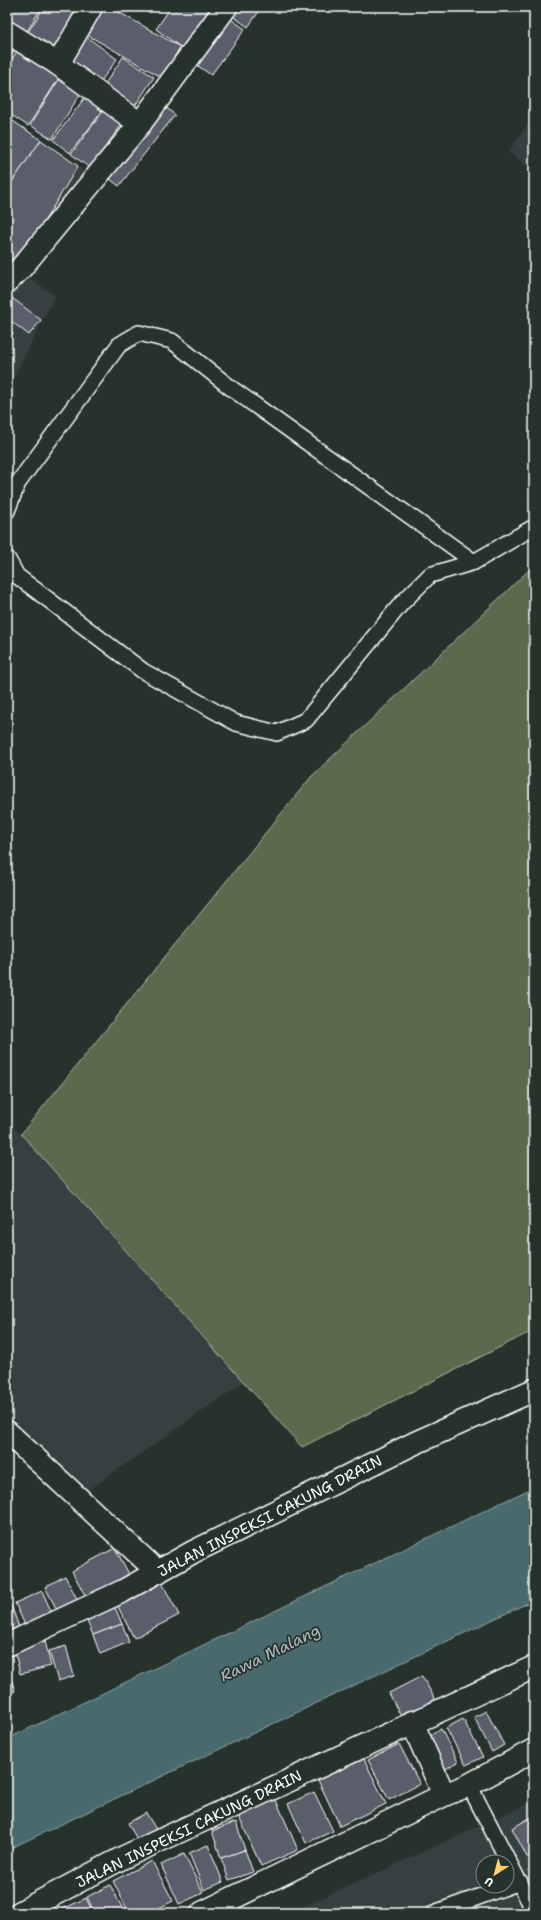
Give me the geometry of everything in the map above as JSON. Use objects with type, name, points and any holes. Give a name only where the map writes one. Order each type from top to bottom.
[{"type":"street","points":[[58,64],[91,7]]},
{"type":"street","points":[[7,282],[21,268],[140,124],[226,7]]},
{"type":"street","points":[[7,32],[58,64],[140,124]]},
{"type":"street","name":"JALAN INSPEKSI CAKUNG DRAIN","points":[[7,1645],[61,1621],[200,1549],[415,1443],[534,1390]]},
{"type":"street","points":[[7,1432],[158,1572]]},
{"type":"street","name":"JALAN INSPEKSI CAKUNG DRAIN","points":[[19,1913],[124,1857],[412,1722],[534,1667]]},
{"type":"street","points":[[412,1722],[444,1795]]},
{"type":"street","points":[[202,1913],[444,1795],[469,1785],[534,1750]]},
{"type":"lane","points":[[7,511],[18,482],[114,352],[119,346],[139,333],[172,341],[231,388],[474,562]]},
{"type":"lane","points":[[7,558],[17,576],[143,671],[236,724],[277,733],[306,720],[401,604],[430,575],[474,562],[534,527]]},
{"type":"lane","points":[[469,1785],[534,1911]]},
{"type":"lane","points":[[434,1913],[520,1882]]},
{"type":"shaded area","points":[[534,116],[534,171],[508,152]]},
{"type":"shaded area","points":[[7,120],[91,175],[16,268],[55,296],[7,390]]},
{"type":"shaded area","points":[[7,1123],[21,1134],[244,1382],[78,1497],[7,1429]]},
{"type":"shaded area","points":[[534,1801],[534,1913],[289,1913]]},
{"type":"green space","points":[[529,570],[534,574],[534,1330],[302,1447],[21,1134],[311,777]]},
{"type":"water","name":"Rawa Malang","points":[[534,1487],[534,1600],[7,1850],[7,1739]]},
{"type":"building","points":[[7,7],[12,7],[7,15]]},
{"type":"building","points":[[14,7],[42,7],[24,36],[7,26],[7,18]]},
{"type":"building","points":[[44,7],[64,7],[80,17],[57,54],[26,35]]},
{"type":"building","points":[[97,7],[110,7],[180,47],[163,78],[82,32]]},
{"type":"building","points":[[171,7],[213,7],[183,49],[156,29]]},
{"type":"building","points":[[230,7],[262,7],[248,27],[227,12]]},
{"type":"building","points":[[225,15],[245,29],[211,75],[191,61]]},
{"type":"building","points":[[84,35],[117,59],[96,88],[64,64]]},
{"type":"building","points":[[7,47],[14,51],[7,62]]},
{"type":"building","points":[[17,51],[59,78],[28,126],[7,112],[7,67]]},
{"type":"building","points":[[123,57],[154,77],[133,109],[102,88]]},
{"type":"building","points":[[60,78],[82,91],[52,139],[30,125]]},
{"type":"building","points":[[86,96],[104,109],[70,153],[53,140]]},
{"type":"building","points":[[162,104],[175,115],[119,186],[106,176]]},
{"type":"building","points":[[104,110],[122,124],[90,168],[71,154]]},
{"type":"building","points":[[7,117],[41,140],[7,189]]},
{"type":"building","points":[[41,140],[78,166],[16,268],[7,261],[7,189]]},
{"type":"building","points":[[12,298],[41,320],[29,335],[7,318],[7,306]]},
{"type":"building","points":[[7,329],[13,333],[7,341]]},
{"type":"building","points":[[115,1548],[130,1576],[87,1599],[72,1571]]},
{"type":"building","points":[[65,1576],[78,1601],[58,1612],[45,1587]]},
{"type":"building","points":[[159,1577],[179,1615],[134,1638],[114,1599]]},
{"type":"building","points":[[42,1591],[52,1613],[25,1625],[15,1603]]},
{"type":"building","points":[[113,1603],[122,1624],[93,1635],[84,1614]]},
{"type":"building","points":[[11,1605],[19,1627],[7,1631],[7,1607]]},
{"type":"building","points":[[122,1624],[129,1642],[100,1654],[93,1635]]},
{"type":"building","points":[[45,1641],[51,1666],[20,1674],[14,1648]]},
{"type":"building","points":[[66,1646],[74,1676],[58,1681],[49,1651]]},
{"type":"building","points":[[7,1667],[15,1691],[7,1694]]},
{"type":"building","points":[[422,1676],[436,1701],[402,1719],[389,1693]]},
{"type":"building","points":[[486,1711],[504,1745],[492,1752],[474,1717]]},
{"type":"building","points":[[463,1719],[483,1757],[466,1765],[446,1728]]},
{"type":"building","points":[[441,1729],[458,1762],[440,1772],[422,1738]]},
{"type":"building","points":[[399,1744],[420,1784],[389,1800],[368,1760]]},
{"type":"building","points":[[364,1759],[386,1804],[340,1826],[318,1780]]},
{"type":"building","points":[[314,1792],[333,1831],[306,1843],[288,1804]]},
{"type":"building","points":[[275,1798],[298,1850],[261,1866],[238,1815]]},
{"type":"building","points":[[146,1813],[157,1831],[138,1841],[128,1823]]},
{"type":"building","points":[[532,1817],[534,1821],[534,1854],[527,1857],[512,1828]]},
{"type":"building","points":[[236,1822],[245,1850],[221,1858],[212,1831]]},
{"type":"building","points":[[208,1845],[223,1882],[204,1890],[189,1853]]},
{"type":"building","points":[[245,1850],[253,1872],[229,1880],[221,1858]]},
{"type":"building","points":[[184,1854],[203,1893],[179,1904],[161,1865]]},
{"type":"building","points":[[152,1861],[173,1901],[149,1913],[129,1913],[113,1881]]},
{"type":"building","points":[[110,1885],[125,1913],[95,1913],[87,1897]]},
{"type":"building","points":[[86,1898],[93,1913],[65,1913],[63,1909]]},
{"type":"building","points":[[63,1909],[65,1913],[55,1913]]}]
